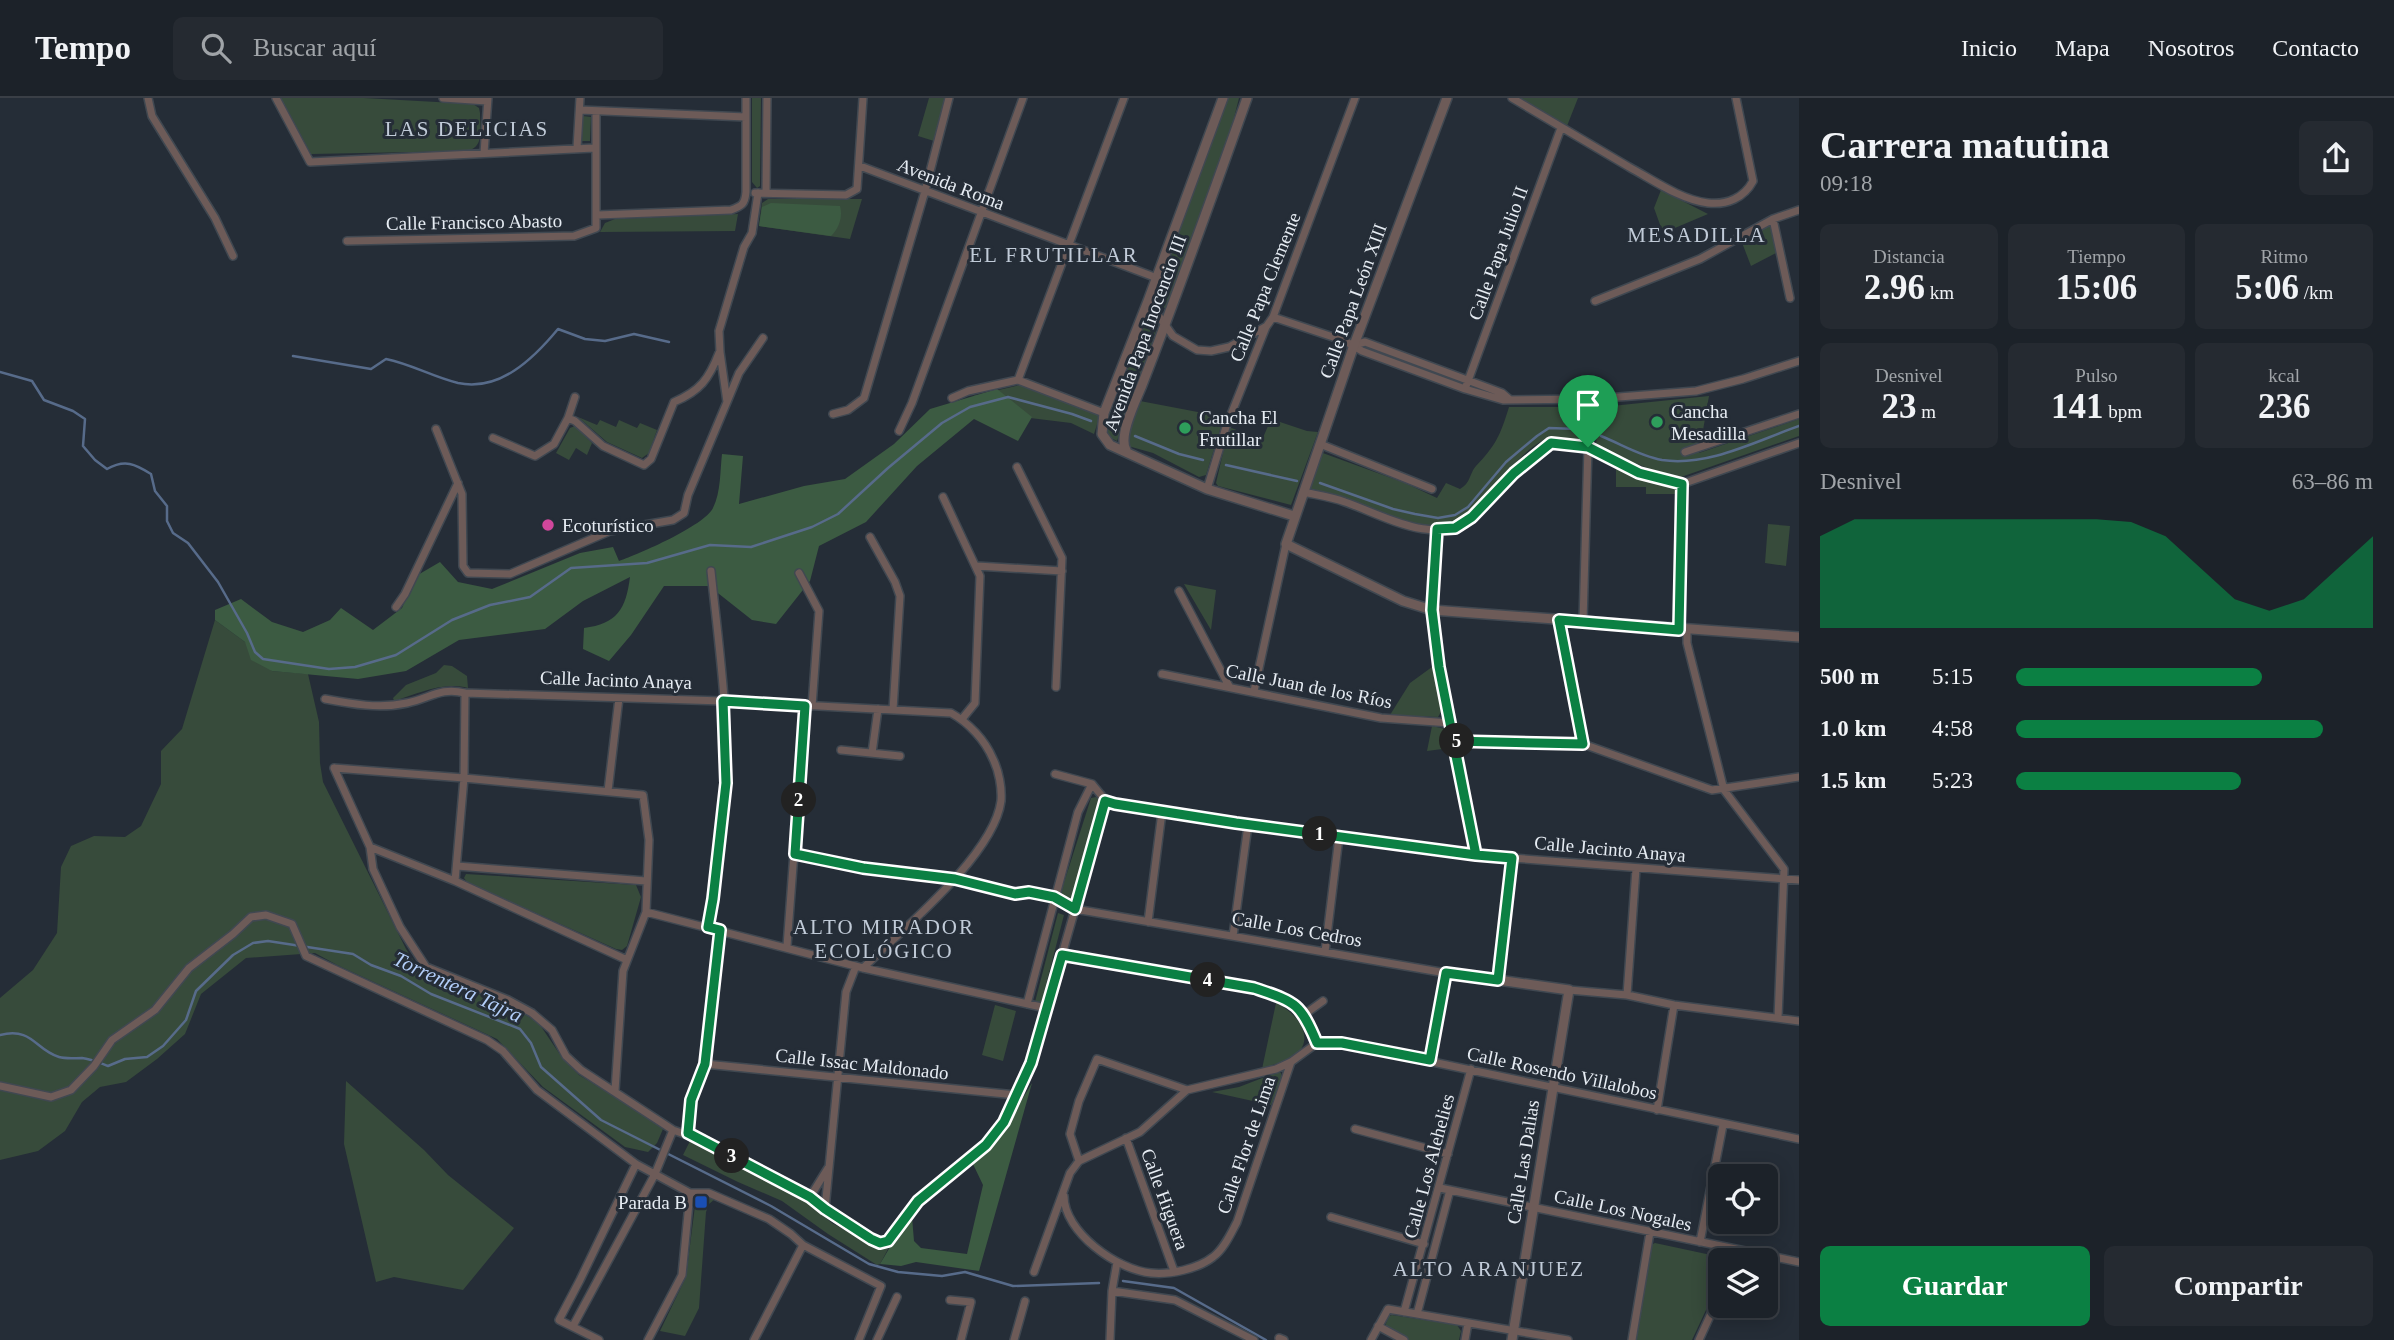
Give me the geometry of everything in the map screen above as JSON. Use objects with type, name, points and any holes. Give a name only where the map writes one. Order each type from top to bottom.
[{"type":"street","points":[[148,98],[152,116],[215,218],[233,256]]},
{"type":"street","points":[[276,98],[310,162],[594,148]]},
{"type":"street","points":[[443,98],[487,99],[484,153]]},
{"type":"street","points":[[577,148],[580,98]]},
{"type":"street","points":[[596,111],[594,148],[597,215],[731,210],[741,207],[746,201],[746,98]]},
{"type":"street","points":[[726,402],[719,331],[744,247],[752,233],[762,193],[767,98]]},
{"type":"street","points":[[747,192],[849,195],[858,185],[863,98]]},
{"type":"street","points":[[833,414],[848,410],[864,398],[925,191],[949,98]]},
{"type":"street","points":[[899,431],[912,403],[1023,98]]},
{"type":"street","points":[[1018,380],[1124,98]]},
{"type":"street","name":"Avenida Papa Inocencio III","points":[[1126,450],[1110,445],[1104,438],[1104,413],[1223,98]]},
{"type":"street","name":"Avenida Papa Inocencio III","points":[[1126,450],[1123,440],[1247,98]]},
{"type":"street","name":"Calle Papa Clemente","points":[[1207,489],[1226,427],[1266,327],[1273,317],[1355,98]]},
{"type":"street","name":"Calle Papa León XIII","points":[[1286,544],[1354,345],[1447,98]]},
{"type":"street","points":[[1512,98],[1660,184],[1696,201],[1711,204],[1740,198],[1748,191],[1753,181],[1736,98]]},
{"type":"street","points":[[580,110],[746,117]]},
{"type":"street","name":"Calle Papa Julio II","points":[[1465,389],[1561,128]]},
{"type":"street","name":"Avenida Roma","points":[[860,166],[1157,278]]},
{"type":"street","points":[[1595,301],[1700,259],[1773,219],[1799,210]]},
{"type":"street","name":"Calle Francisco Abasto","points":[[347,241],[574,236],[596,228],[597,215]]},
{"type":"street","points":[[1773,219],[1790,298]]},
{"type":"street","points":[[1148,301],[1173,336],[1197,350],[1211,351],[1228,347],[1266,327]]},
{"type":"street","points":[[1273,317],[1489,397],[1542,401],[1707,389],[1799,361]]},
{"type":"street","points":[[436,429],[463,494],[463,566],[468,573],[510,574],[610,531],[673,520],[684,513],[688,495],[739,373],[764,338]]},
{"type":"street","points":[[1354,345],[1365,342],[1502,393],[1508,398]]},
{"type":"street","points":[[568,418],[603,446],[644,465],[651,459],[674,402],[691,395],[711,374],[720,352]]},
{"type":"street","points":[[952,398],[968,391],[1018,380],[1104,413]]},
{"type":"street","points":[[493,438],[535,456],[554,444],[568,418],[575,397]]},
{"type":"street","points":[[1583,622],[1588,447],[1593,399]]},
{"type":"street","points":[[1685,452],[1799,414]]},
{"type":"street","points":[[1303,492],[1343,501],[1418,528],[1455,528],[1472,517],[1514,473],[1551,443],[1588,447],[1639,473],[1682,484],[1799,443]]},
{"type":"street","points":[[1320,444],[1432,489]]},
{"type":"street","points":[[1126,450],[1207,489],[1294,516]]},
{"type":"street","points":[[1017,467],[1062,558],[1056,687]]},
{"type":"street","points":[[396,607],[405,594],[458,483]]},
{"type":"street","points":[[1682,484],[1683,630],[1724,790],[1784,869],[1778,1018]]},
{"type":"street","points":[[825,1209],[846,992],[860,967],[955,879],[987,837],[1001,801],[991,753],[962,719],[975,703],[980,576],[943,497]]},
{"type":"street","points":[[1437,529],[1432,610],[1439,667],[1476,855]]},
{"type":"street","points":[[870,537],[900,596],[893,710]]},
{"type":"street","points":[[1254,691],[1286,544],[1403,601],[1432,610],[1799,637]]},
{"type":"street","points":[[977,566],[1062,570]]},
{"type":"street","points":[[708,927],[726,783],[723,701],[711,571]]},
{"type":"street","points":[[787,946],[819,611],[799,573]]},
{"type":"street","points":[[1179,591],[1229,686]]},
{"type":"street","points":[[1559,620],[1583,744]]},
{"type":"street","name":"Calle Juan de los Ríos","points":[[1162,674],[1381,718],[1450,723]]},
{"type":"street","name":"Calle Jacinto Anaya","points":[[325,699],[369,707],[406,703],[450,689],[466,693],[723,701],[951,713],[962,719]]},
{"type":"street","points":[[455,881],[464,778],[466,693]]},
{"type":"street","points":[[608,791],[619,698]]},
{"type":"street","points":[[872,753],[878,709]]},
{"type":"street","points":[[1453,741],[1583,744],[1712,790],[1799,777]]},
{"type":"street","points":[[841,750],[900,756]]},
{"type":"street","points":[[615,1091],[623,971],[646,912],[649,840],[643,795],[334,768],[370,847],[373,869],[400,927],[426,967],[508,1000],[531,1013],[552,1030],[566,1056],[581,1070],[673,1130],[688,1133],[810,1197],[880,1243],[888,1241],[918,1201],[986,1145],[998,1131],[1031,1063],[1105,801],[1092,784],[1055,774]]},
{"type":"street","points":[[1027,1004],[1078,812],[1092,784]]},
{"type":"street","name":"Calle Jacinto Anaya","points":[[1105,801],[1248,825],[1476,855],[1799,880]]},
{"type":"street","points":[[1148,922],[1162,812]]},
{"type":"street","points":[[1233,936],[1248,825]]},
{"type":"street","points":[[1325,952],[1339,837]]},
{"type":"street","points":[[370,847],[455,881],[628,960]]},
{"type":"street","name":"Calle Los Cedros","points":[[795,854],[863,868],[955,879],[1015,894],[1029,892],[1054,897],[1075,909],[1446,973],[1627,995],[1674,1005],[1799,1021]]},
{"type":"street","points":[[1498,980],[1512,858]]},
{"type":"street","points":[[457,866],[646,881]]},
{"type":"street","points":[[1627,995],[1636,869]]},
{"type":"street","points":[[646,912],[787,946],[860,967],[1046,1008]]},
{"type":"street","points":[[0,1086],[51,1097],[71,1090],[94,1066],[112,1040],[155,1010],[189,968],[251,917],[266,915],[292,924],[306,956],[487,1040],[503,1051],[537,1090],[635,1164],[690,1193],[709,1193],[769,1219],[803,1245],[881,1286],[859,1340]]},
{"type":"street","points":[[688,1133],[691,1100],[705,1064],[720,930]]},
{"type":"street","points":[[1034,1272],[1070,1172],[1079,1161],[1140,1132],[1188,1090],[1276,1069],[1291,1062],[1317,1043],[1305,1014],[1294,1003],[1280,996],[1254,988],[1062,955]]},
{"type":"street","points":[[1430,1060],[1446,973]]},
{"type":"street","name":"Calle Las Dalias","points":[[1513,1336],[1569,990]]},
{"type":"street","points":[[1305,1014],[1323,1001]]},
{"type":"street","points":[[1657,1110],[1674,1005]]},
{"type":"street","name":"Calle Rosendo Villalobos","points":[[1317,1043],[1342,1043],[1430,1060],[1723,1125],[1799,1139]]},
{"type":"street","points":[[1079,1161],[1070,1134],[1079,1101],[1097,1059],[1188,1090]]},
{"type":"street","name":"Calle Flor de Lima","points":[[1064,1188],[1064,1205],[1068,1220],[1083,1236],[1117,1262],[1150,1273],[1200,1265],[1214,1257],[1237,1222],[1291,1062]]},
{"type":"street","name":"Calle Issac Maldonado","points":[[705,1064],[1016,1095]]},
{"type":"street","name":"Calle Los Alehelies","points":[[1404,1311],[1471,1069]]},
{"type":"street","points":[[1700,1242],[1723,1125]]},
{"type":"street","points":[[1355,1129],[1448,1154]]},
{"type":"street","points":[[573,1326],[658,1176],[673,1130]]},
{"type":"street","name":"Calle Higuera","points":[[1126,1138],[1174,1271]]},
{"type":"street","points":[[599,1340],[559,1320],[635,1164]]},
{"type":"street","points":[[810,1197],[831,1164]]},
{"type":"street","name":"Calle Los Nogales","points":[[1440,1188],[1727,1248]]},
{"type":"street","points":[[1417,1314],[1450,1190]]},
{"type":"street","points":[[648,1340],[682,1275],[690,1193]]},
{"type":"street","points":[[1331,1217],[1424,1244]]},
{"type":"street","points":[[1632,1340],[1650,1232]]},
{"type":"street","points":[[754,1340],[803,1245]]},
{"type":"street","name":"Calle Los Nogales","points":[[1778,1258],[1799,1262]]},
{"type":"street","points":[[1110,1340],[1112,1291],[1117,1262]]},
{"type":"street","points":[[1112,1291],[1136,1292],[1175,1300],[1254,1340]]},
{"type":"street","points":[[877,1340],[897,1297]]},
{"type":"street","points":[[950,1300],[971,1302],[961,1340]]},
{"type":"street","points":[[1014,1340],[1026,1301]]},
{"type":"street","points":[[1371,1340],[1388,1309],[1468,1323],[1513,1336],[1568,1340]]},
{"type":"street","points":[[1699,1340],[1709,1318]]},
{"type":"street","points":[[1465,1340],[1468,1323]]},
{"type":"street","points":[[1378,1326],[1404,1340]]},
{"type":"green space","points":[[281,98],[364,98],[473,104],[479,108],[480,113],[479,142],[466,151],[311,154]]},
{"type":"green space","points":[[752,98],[761,98],[760,186],[757,188],[752,182]]},
{"type":"green space","points":[[929,98],[946,98],[934,141],[918,136]]},
{"type":"green space","points":[[1227,98],[1239,98],[1229,138],[1168,308],[1164,308],[1160,286]]},
{"type":"green space","points":[[1519,98],[1578,98],[1567,126]]},
{"type":"green space","points":[[583,116],[591,117],[590,141],[582,141]]},
{"type":"green space","points":[[1661,190],[1708,214],[1663,233],[1654,208]]},
{"type":"green space","points":[[768,199],[862,199],[850,239],[759,226],[762,203]]},
{"type":"green space","points":[[771,203],[840,206],[840,222],[831,236],[759,226],[762,207]]},
{"type":"green space","points":[[738,214],[735,231],[600,232],[605,223],[615,219]]},
{"type":"green space","points":[[1766,226],[1771,226],[1776,253],[1751,266],[1741,240]]},
{"type":"green space","points":[[1151,321],[1158,325],[1117,441],[1107,436],[1107,422],[1144,325]]},
{"type":"green space","points":[[1020,385],[1097,413],[1099,418],[1094,434],[1071,423],[1022,417],[973,396]]},
{"type":"green space","points":[[997,389],[1032,417],[1018,441],[974,419],[917,466],[866,522],[819,546],[810,581],[776,624],[752,620],[709,586],[664,586],[631,635],[609,661],[583,649],[584,628],[605,623],[618,613],[626,598],[630,577],[583,601],[545,629],[459,640],[406,671],[358,679],[272,671],[251,660],[245,642],[215,620],[215,610],[241,599],[272,622],[303,632],[330,620],[341,608],[373,630],[402,608],[416,576],[440,562],[458,582],[492,589],[580,553],[613,547],[619,561],[670,539],[707,515],[718,495],[722,454],[743,456],[739,504],[804,486],[845,479],[894,444],[930,409]]},
{"type":"green space","points":[[1709,396],[1699,453],[1799,419],[1799,436],[1681,477],[1653,470],[1596,446],[1597,429],[1594,428],[1602,407]]},
{"type":"green space","points":[[1140,401],[1224,417],[1206,475],[1199,477],[1153,453],[1128,446],[1126,441]]},
{"type":"green space","points":[[1509,407],[1583,407],[1587,411],[1584,435],[1579,440],[1551,438],[1542,441],[1518,461],[1485,501],[1461,520],[1447,525],[1421,524],[1394,517],[1344,497],[1307,488],[1320,452],[1405,483],[1437,498],[1446,483],[1460,489],[1497,440]]},
{"type":"green space","points":[[578,417],[597,425],[600,420],[616,427],[619,420],[637,428],[640,423],[657,430],[649,453],[642,458],[607,442]]},
{"type":"green space","points":[[1271,419],[1318,432],[1291,505],[1218,486],[1216,483],[1229,427],[1262,440]]},
{"type":"green space","points":[[575,426],[592,443],[587,455],[576,448],[569,460],[556,453],[570,428]]},
{"type":"green space","points":[[1616,466],[1675,488],[1675,494],[1646,494],[1646,487],[1616,487]]},
{"type":"green space","points":[[1768,524],[1790,526],[1786,566],[1765,563]]},
{"type":"green space","points":[[1184,584],[1216,590],[1211,630]]},
{"type":"green space","points":[[215,620],[245,642],[272,671],[308,674],[319,722],[323,782],[416,964],[428,974],[511,1007],[538,1022],[563,1059],[579,1075],[636,1109],[663,1129],[657,1143],[648,1152],[625,1147],[543,1087],[497,1039],[315,953],[246,958],[201,994],[185,1034],[157,1059],[126,1082],[100,1087],[82,1102],[65,1131],[38,1151],[0,1160],[0,998],[33,970],[57,933],[61,867],[71,846],[94,836],[125,837],[141,826],[161,784],[161,751],[182,729]]},
{"type":"green space","points":[[444,665],[452,666],[467,676],[468,688],[440,687],[394,701],[393,698],[406,685],[436,673]]},
{"type":"green space","points":[[1432,667],[1441,707],[1438,717],[1390,715],[1410,683]]},
{"type":"green space","points":[[1432,726],[1445,729],[1450,748],[1427,751]]},
{"type":"green space","points":[[1096,797],[1102,802],[1071,901],[1067,901],[1061,892],[1091,798]]},
{"type":"green space","points":[[466,874],[636,885],[641,897],[627,946],[622,950],[467,882],[464,878]]},
{"type":"green space","points":[[1058,913],[1064,915],[1041,1004],[1035,1002]]},
{"type":"green space","points":[[1276,1003],[1289,1011],[1300,1023],[1303,1045],[1291,1058],[1262,1069]]},
{"type":"green space","points":[[995,1005],[1016,1011],[1003,1061],[982,1055]]},
{"type":"green space","points":[[1278,1072],[1282,1078],[1271,1105],[1212,1092],[1239,1087]]},
{"type":"green space","points":[[346,1081],[424,1150],[448,1175],[514,1228],[463,1290],[394,1277],[376,1282],[344,1144]]},
{"type":"green space","points":[[1032,1083],[979,1271],[916,1262],[901,1266],[880,1264],[903,1225],[912,1217],[914,1241],[921,1248],[967,1254],[983,1185],[972,1162],[1003,1131]]},
{"type":"green space","points":[[690,1141],[808,1203],[832,1223],[865,1241],[888,1249],[880,1264],[877,1265],[828,1234],[782,1201],[683,1155]]},
{"type":"green space","points":[[696,1198],[715,1199],[706,1212],[699,1308],[685,1336],[660,1331],[686,1277]]},
{"type":"green space","points":[[1655,1243],[1708,1254],[1708,1306],[1692,1340],[1635,1340],[1651,1245]]},
{"type":"green space","points":[[1392,1315],[1457,1325],[1461,1331],[1459,1340],[1409,1340],[1385,1326]]},
{"type":"waterway","points":[[293,356],[371,369],[386,359],[458,383],[473,384],[502,378],[515,370],[538,351],[558,329],[585,339],[605,341],[634,334],[669,342]]},
{"type":"waterway","points":[[0,372],[32,381],[44,400],[73,411],[85,419],[83,446],[107,469],[119,464],[130,464],[151,474],[155,491],[167,506],[167,521],[173,533],[188,543],[218,582],[255,652],[263,659],[329,669],[355,667],[396,655],[452,620],[490,605],[530,597],[571,568],[647,563],[710,545],[751,547],[812,527],[838,514],[942,423],[970,407],[1008,397],[1091,421]]},
{"type":"waterway","points":[[1601,436],[1646,456],[1679,461],[1697,460],[1732,451],[1799,426]]},
{"type":"waterway","points":[[1320,483],[1393,509],[1438,518],[1455,515],[1468,507],[1506,462],[1537,436],[1549,428],[1578,429]]},
{"type":"waterway","points":[[1135,436],[1179,454],[1203,460]]},
{"type":"waterway","points":[[1226,465],[1297,481]]},
{"type":"waterway","name":"Torrentera Tajra","points":[[0,1035],[20,1034],[59,1057],[85,1059],[108,1066],[125,1059],[147,1057],[163,1046],[186,1020],[196,991],[233,955],[253,943],[268,941],[353,954],[371,965],[401,976],[431,994],[520,1029],[531,1043],[541,1067],[601,1120],[771,1206],[869,1264],[898,1272],[942,1276],[965,1272],[1013,1286],[1099,1283]]},
{"type":"waterway","name":"Torrentera Tajra","points":[[1123,1281],[1174,1288],[1266,1340]]},
{"type":"place","name":"Cancha Mesadilla","points":[[1657,422]]},
{"type":"place","name":"Cancha El Frutillar","points":[[1185,428]]},
{"type":"place","name":"Ecoturístico","points":[[548,525]]},
{"type":"place","name":"Parada B","points":[[701,1202]]},
{"type":"district","name":"LAS DELICIAS","points":[[467,129]]},
{"type":"district","name":"MESADILLA","points":[[1697,235]]},
{"type":"district","name":"EL FRUTILLAR","points":[[1054,255]]},
{"type":"district","name":"ALTO MIRADOR ECOLÓGICO","points":[[884,939]]},
{"type":"district","name":"ALTO ARANJUEZ","points":[[1489,1269]]},
{"type":"route","points":[[1588,447],[1551,443],[1514,473],[1472,517],[1455,528],[1437,529],[1432,610],[1439,667],[1454,748],[1476,855],[1236,823],[1105,801],[1075,909],[1054,897],[1029,892],[1015,894],[955,879],[863,868],[795,854],[805,706],[723,701],[726,783],[708,927],[720,930],[705,1064],[691,1100],[688,1133],[810,1197],[871,1239],[880,1243],[888,1241],[918,1201],[986,1145],[1004,1122],[1031,1063],[1062,955],[1254,988],[1294,1003],[1305,1014],[1317,1043],[1342,1043],[1430,1060],[1446,973],[1498,980],[1512,858],[1476,855],[1453,741],[1583,744],[1559,620],[1679,630],[1682,484],[1639,473],[1588,447]]}]
